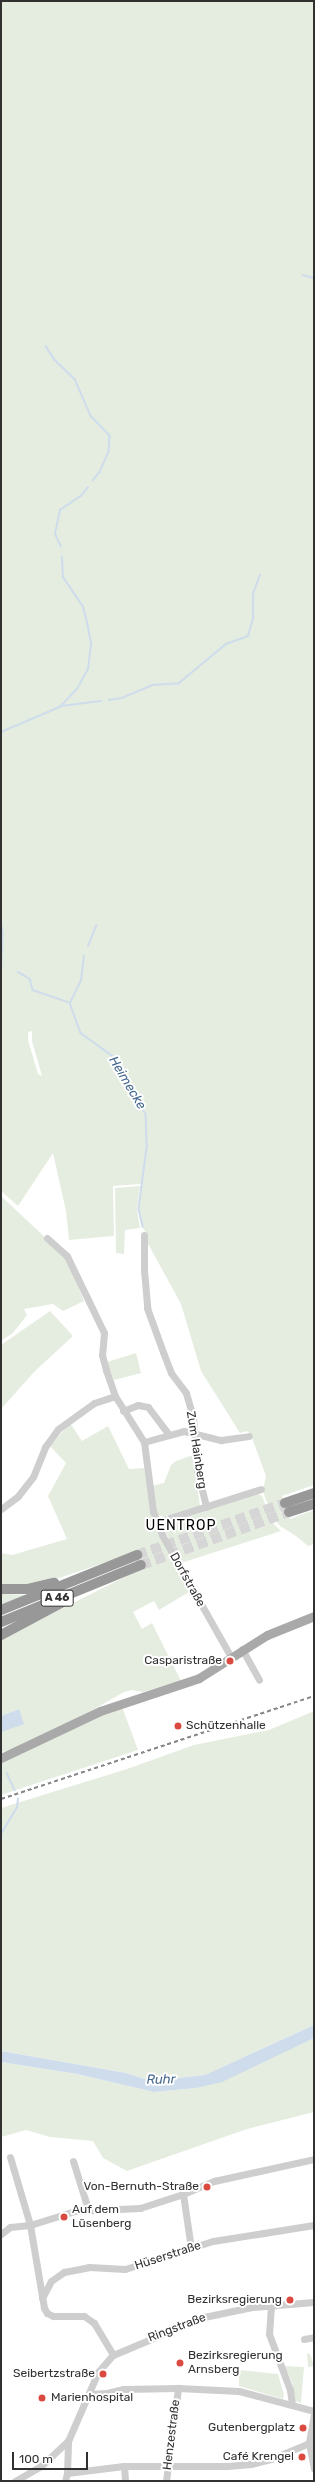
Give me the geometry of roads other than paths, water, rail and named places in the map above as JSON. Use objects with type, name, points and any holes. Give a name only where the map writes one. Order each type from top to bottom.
[{"type":"highway","points":[[314,1492],[287,1507],[314,1504]]},
{"type":"highway","name":"A 46","points":[[1,1610],[86,1575],[139,1560],[113,1575],[1,1622]]},
{"type":"highway","points":[[1,1589],[27,1589],[86,1575]]},
{"type":"highway","points":[[1,1635],[113,1575]]},
{"type":"main road","points":[[1,1758],[100,1711],[199,1678],[242,1649],[267,1635],[314,1616]]},
{"type":"street","name":"Zum Hainberg","points":[[144,1235],[144,1270],[147,1308],[171,1372],[186,1393],[195,1432],[197,1470],[206,1507]]},
{"type":"street","name":"Dorfstraße","points":[[47,1238],[67,1256],[104,1333],[102,1355],[115,1396],[123,1411],[144,1442],[153,1511],[157,1522],[162,1534],[231,1657]]},
{"type":"street","points":[[1,1509],[18,1496],[33,1477],[45,1447],[58,1429],[94,1403],[115,1396]]},
{"type":"street","points":[[123,1411],[138,1405],[148,1407],[169,1435]]},
{"type":"street","points":[[144,1442],[184,1431],[195,1432],[221,1440],[249,1436]]},
{"type":"street","name":"Zum Hainberg","points":[[157,1522],[261,1489]]},
{"type":"street","points":[[242,1649],[259,1680]]},
{"type":"street","points":[[10,2157],[30,2225],[42,2298],[47,2313],[53,2316],[84,2316],[94,2323],[113,2355],[98,2372],[68,2441],[67,2473],[65,2481]]},
{"type":"street","points":[[1,2234],[10,2226],[30,2225],[88,2209],[140,2208],[183,2194],[214,2181],[314,2159]]},
{"type":"street","points":[[74,2161],[88,2209]]},
{"type":"street","points":[[183,2194],[191,2248]]},
{"type":"street","name":"Hüserstraße","points":[[42,2298],[51,2281],[64,2272],[89,2267],[125,2269],[221,2239],[314,2225]]},
{"type":"street","name":"Ringstraße","points":[[113,2355],[204,2316],[252,2307],[314,2302]]},
{"type":"street","points":[[271,2306],[269,2334],[290,2390],[292,2405]]},
{"type":"street","points":[[304,2339],[314,2337]]},
{"type":"street","points":[[89,2394],[107,2394],[123,2389],[178,2388],[239,2391],[314,2411]]},
{"type":"street","name":"Henzestraße","points":[[166,2481],[178,2388]]},
{"type":"street","points":[[314,2414],[309,2443],[314,2469]]},
{"type":"street","points":[[15,2481],[41,2466],[68,2441]]},
{"type":"street","points":[[67,2473],[124,2466],[169,2467],[251,2464],[278,2457],[309,2443]]},
{"type":"street","points":[[124,2466],[125,2481]]},
{"type":"water","points":[[19,1709],[24,1724],[1,1732],[1,1716]]},
{"type":"water","name":"Ruhr","points":[[314,2025],[314,2038],[222,2082],[196,2088],[154,2092],[77,2074],[1,2062],[1,2051],[126,2073],[151,2081],[205,2075]]},
{"type":"waterway","points":[[303,275],[314,278]]},
{"type":"waterway","points":[[46,346],[54,359],[75,379],[91,416],[110,436],[109,452],[100,472],[93,481]]},
{"type":"waterway","points":[[61,547],[55,534],[60,510],[81,496],[88,487]]},
{"type":"waterway","points":[[1,732],[60,707],[77,689],[88,669],[91,643],[88,627],[83,607],[63,577],[62,557]]},
{"type":"waterway","points":[[109,700],[122,698],[153,685],[179,683],[226,644],[248,636],[253,618],[253,594],[260,575]]},
{"type":"waterway","points":[[61,706],[101,701]]},
{"type":"waterway","name":"Heimecke","points":[[1,922],[3,932],[2,969]]},
{"type":"waterway","name":"Heimecke","points":[[88,946],[96,926]]},
{"type":"waterway","name":"Heimecke","points":[[70,1003],[81,980],[84,956]]},
{"type":"waterway","name":"Heimecke","points":[[18,972],[30,979],[33,990],[70,1003],[81,1033],[113,1056],[134,1098],[146,1114],[147,1148],[139,1209],[143,1227]]},
{"type":"waterway","points":[[7,1773],[15,1790]]},
{"type":"waterway","points":[[1,1834],[17,1807],[18,1799]]},
{"type":"tunnel","points":[[137,1555],[285,1503]]},
{"type":"tunnel","points":[[141,1565],[289,1512]]},
{"type":"railway","points":[[1,1799],[314,1696]]},
{"type":"place","name":"Casparistraße","points":[[230,1661]]},
{"type":"place","name":"Schützenhalle","points":[[178,1726]]},
{"type":"place","name":"Von-Bernuth-Straße","points":[[207,2187]]},
{"type":"place","name":"Auf dem Lüsenberg","points":[[64,2217]]},
{"type":"place","name":"Bezirksregierung","points":[[290,2300]]},
{"type":"place","name":"Bezirksregierung Arnsberg","points":[[180,2363]]},
{"type":"place","name":"Seibertzstraße","points":[[103,2374]]},
{"type":"place","name":"Marienhospital","points":[[42,2398]]},
{"type":"place","name":"Gutenbergplatz","points":[[303,2428]]},
{"type":"place","name":"Café Krengel","points":[[302,2457]]},
{"type":"district","name":"UENTROP","points":[[181,1526]]}]
